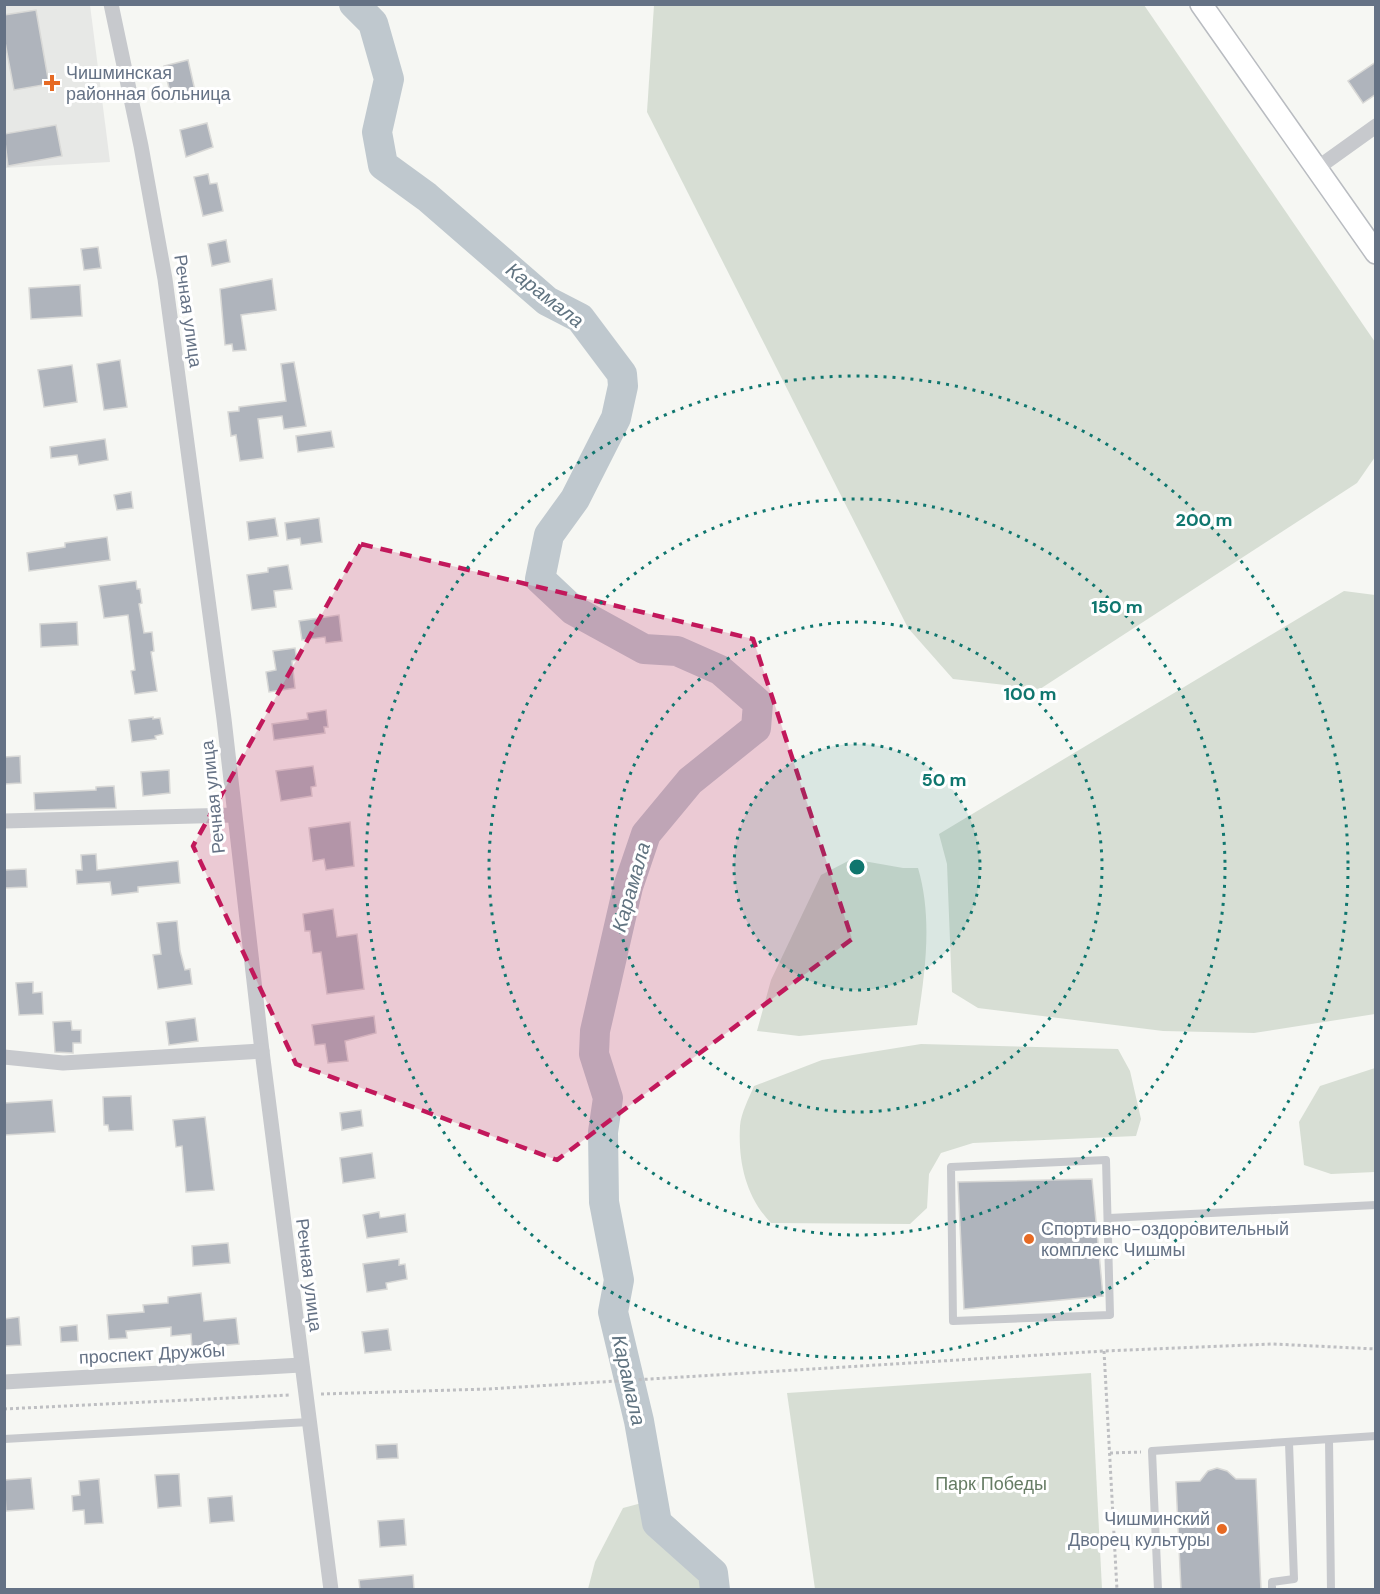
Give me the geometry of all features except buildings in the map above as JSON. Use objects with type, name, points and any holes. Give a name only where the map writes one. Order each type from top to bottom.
[{"type":"street","name":"Речная улица","points":[[111,4],[141,146],[165,279],[331,1590]]},
{"type":"street","points":[[1201,4],[1376,253]]},
{"type":"street","points":[[1316,168],[1376,126]]},
{"type":"street","points":[[4,821],[234,815]]},
{"type":"street","points":[[4,1057],[63,1063],[262,1051]]},
{"type":"street","name":"проспект Дружбы","points":[[4,1382],[301,1365]]},
{"type":"lane","points":[[1106,1160],[1110,1218],[1110,1315],[953,1321],[951,1167],[1106,1160]]},
{"type":"lane","points":[[1110,1218],[1376,1205]]},
{"type":"lane","points":[[4,1439],[309,1422]]},
{"type":"lane","points":[[1158,1590],[1152,1451],[1376,1436]]},
{"type":"lane","points":[[1329,1440],[1331,1590]]},
{"type":"lane","points":[[1272,1590],[1272,1582],[1293,1580],[1289,1443]]},
{"type":"path","points":[[4,1409],[305,1394],[488,1389],[1104,1351],[1273,1344],[1376,1349]]},
{"type":"path","points":[[1104,1351],[1117,1590]]},
{"type":"path","points":[[1110,1453],[1152,1451]]},
{"type":"highlighted area","points":[[361,544],[753,639],[852,939],[557,1160],[296,1064],[193,846]]},
{"type":"shaded area","name":"Чишминская районная больница","points":[[5,5],[90,5],[110,162],[5,168]]},
{"type":"green space","points":[[654,5],[1144,5],[1375,342],[1375,457],[1357,483],[1040,689],[953,679],[908,628],[647,112]]},
{"type":"green space","points":[[1344,591],[1375,595],[1375,1014],[1254,1033],[1163,1031],[978,1008],[952,992],[947,864],[939,834]]},
{"type":"green space","points":[[852,859],[903,868],[918,868],[923,887],[926,946],[917,1025],[799,1036],[757,1031],[771,980],[821,875]]},
{"type":"green space","points":[[921,1044],[1118,1049],[1130,1071],[1141,1119],[1136,1136],[973,1143],[941,1153],[929,1174],[927,1208],[910,1224],[771,1223],[755,1202],[745,1178],[740,1153],[741,1121],[754,1086],[822,1060]]},
{"type":"green space","points":[[1375,1068],[1375,1172],[1331,1174],[1304,1165],[1299,1122],[1320,1086]]},
{"type":"green space","name":"Парк Победы","points":[[1091,1373],[1102,1589],[815,1589],[787,1393]]},
{"type":"green space","points":[[653,1500],[677,1521],[725,1575],[728,1589],[588,1589],[595,1562],[623,1508]]},
{"type":"waterway","name":"Карамала","points":[[354,4],[373,23],[389,79],[377,132],[383,165],[427,197],[547,301],[580,318],[622,374],[623,386],[616,418],[575,499],[549,535],[540,579],[573,610],[644,649],[677,651],[720,670],[758,703],[756,728],[690,781],[646,834],[628,887],[595,1031],[594,1054],[608,1098],[603,1132],[604,1202],[619,1280],[613,1312],[639,1421],[657,1523],[713,1573],[715,1590]]},
{"type":"place","name":"Чишминская районная больница","points":[[52,83]]},
{"type":"place","name":"Спортивно-оздоровительный комплекс Чишмы","points":[[1029,1239]]},
{"type":"place","name":"Чишминский Дворец культуры","points":[[1222,1529]]}]
